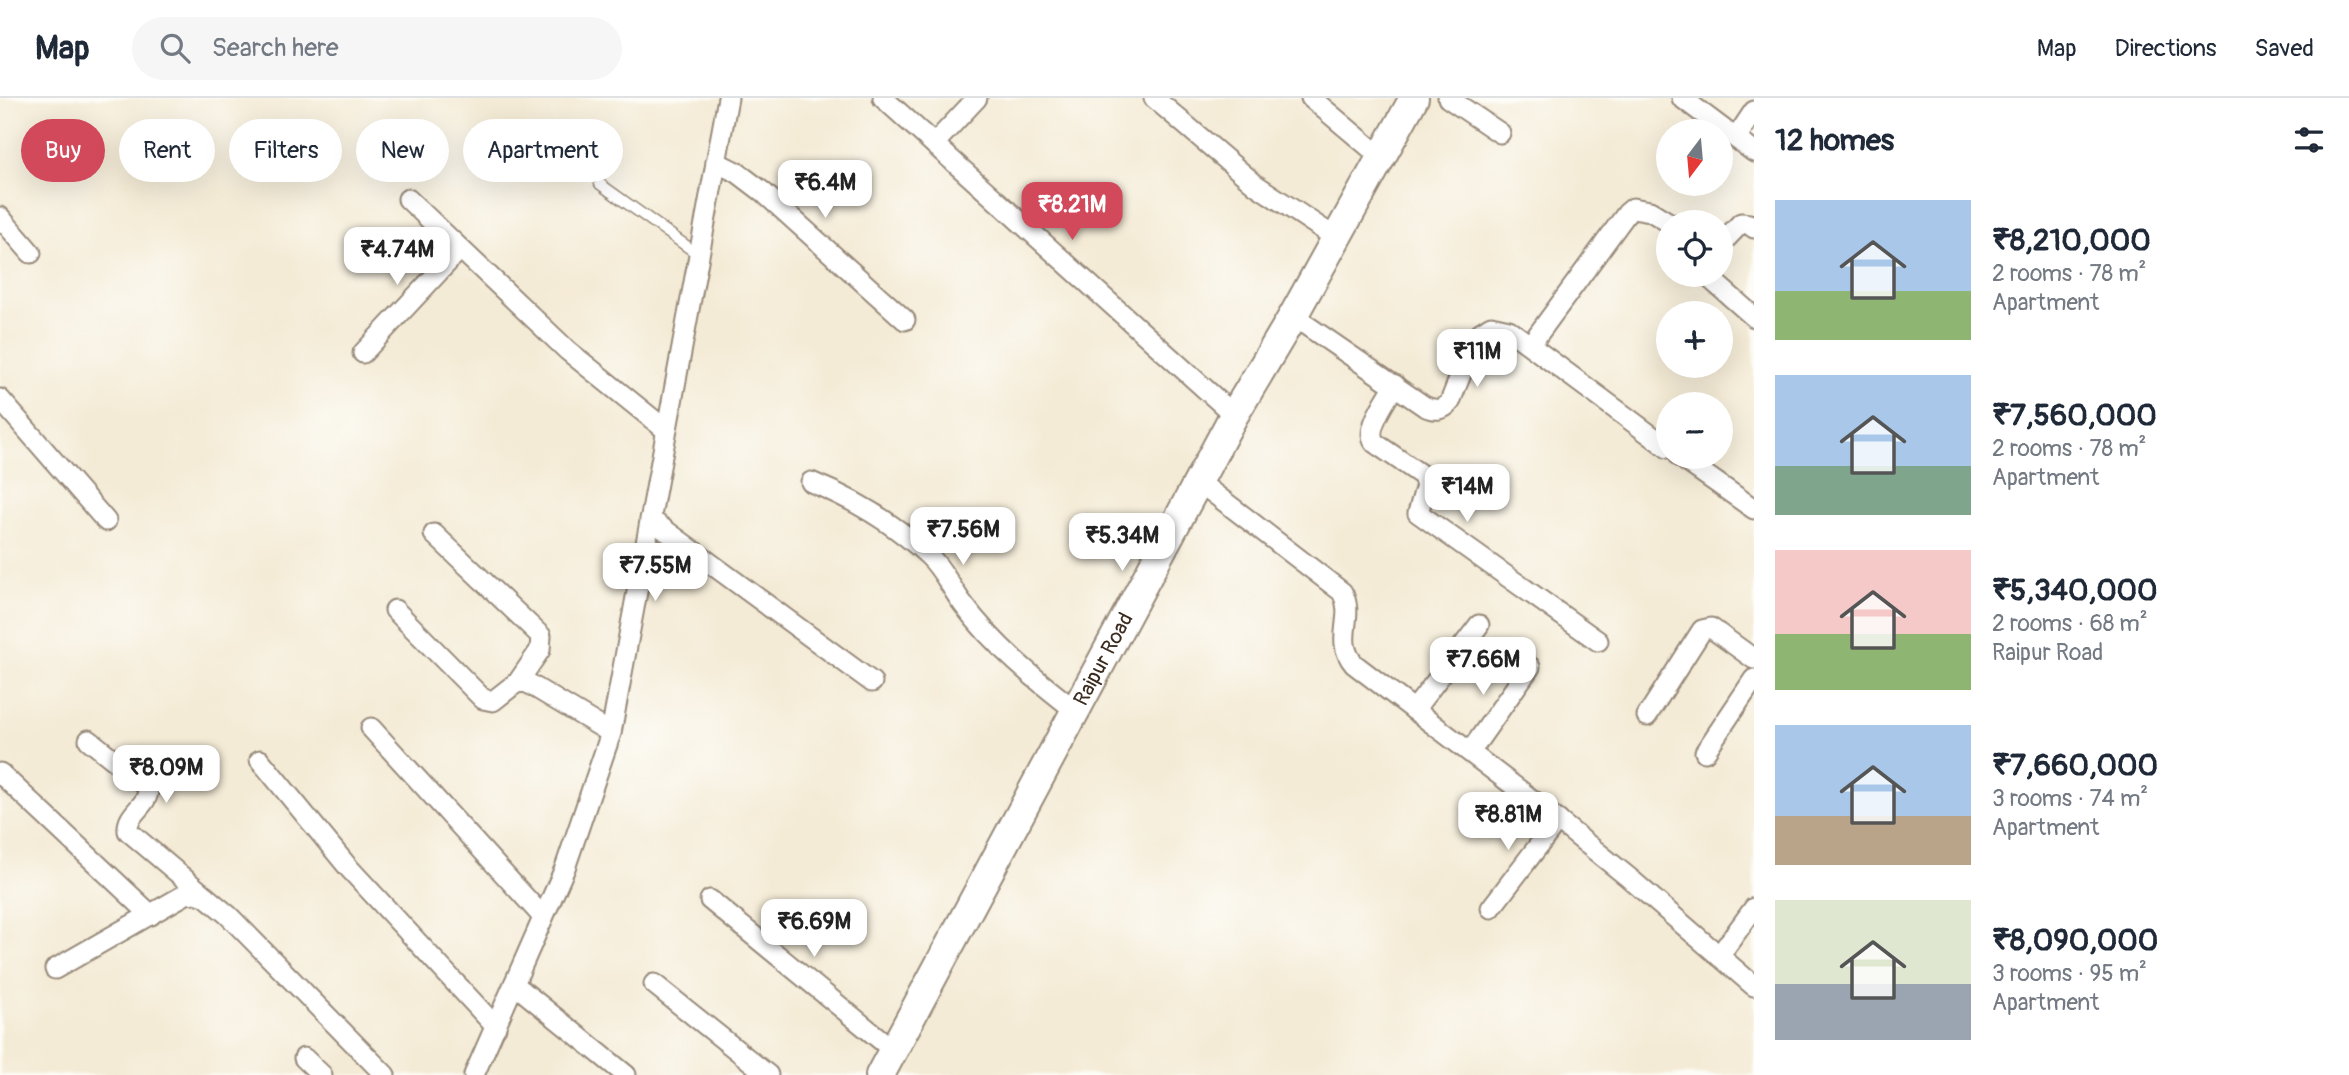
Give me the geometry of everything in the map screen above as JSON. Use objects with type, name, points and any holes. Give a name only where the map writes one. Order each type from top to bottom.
[{"type":"main road","name":"Raipur Road","points":[[880,1075],[1234,415],[1293,316],[1414,98]]},
{"type":"street","points":[[474,1075],[565,868],[611,733],[728,98]]},
{"type":"street","points":[[883,98],[1234,415]]},
{"type":"street","points":[[934,144],[977,98]]},
{"type":"street","points":[[1154,98],[1256,185],[1336,238]]},
{"type":"street","points":[[1311,98],[1381,157]]},
{"type":"street","points":[[1448,98],[1500,133]]},
{"type":"street","points":[[1682,98],[1754,152]]},
{"type":"street","points":[[1736,138],[1754,111]]},
{"type":"street","points":[[716,162],[757,187],[905,320]]},
{"type":"street","points":[[408,199],[567,350],[666,430]]},
{"type":"street","points":[[1531,344],[1627,212],[1633,208],[1645,209],[1656,215]]},
{"type":"street","points":[[0,217],[31,253]]},
{"type":"street","points":[[1733,231],[1741,223],[1754,228]]},
{"type":"street","points":[[363,353],[460,249]]},
{"type":"street","points":[[1720,287],[1754,317]]},
{"type":"street","points":[[1293,316],[1424,407],[1442,409],[1450,402],[1474,341],[1486,328],[1509,330],[1656,440]]},
{"type":"street","points":[[1395,385],[1372,428],[1371,440],[1423,476],[1426,485],[1418,509],[1420,516],[1598,641]]},
{"type":"street","points":[[0,399],[106,521]]},
{"type":"street","points":[[1697,469],[1754,509]]},
{"type":"street","points":[[811,482],[852,500],[926,553],[963,605],[1017,664],[1076,711]]},
{"type":"street","points":[[1199,482],[1337,587],[1347,605],[1344,641],[1349,657],[1558,820],[1754,986]]},
{"type":"street","points":[[650,519],[872,681]]},
{"type":"street","points":[[395,610],[483,699],[493,701],[518,682],[540,650],[541,636],[434,534]]},
{"type":"street","points":[[1415,709],[1479,625]]},
{"type":"street","points":[[1647,716],[1702,630],[1711,628],[1754,659]]},
{"type":"street","points":[[1470,752],[1530,667]]},
{"type":"street","points":[[1705,752],[1754,679]]},
{"type":"street","points":[[518,682],[533,685],[611,733]]},
{"type":"street","points":[[371,728],[544,917]]},
{"type":"street","points":[[89,740],[148,787],[147,798],[130,819],[128,831],[228,915],[385,1075]]},
{"type":"street","points":[[260,760],[348,867],[496,1027]]},
{"type":"street","points":[[0,773],[151,915]]},
{"type":"street","points":[[1491,908],[1558,820]]},
{"type":"street","points":[[55,969],[186,894],[205,896]]},
{"type":"street","points":[[710,900],[893,1050]]},
{"type":"street","points":[[1719,956],[1754,908]]},
{"type":"street","points":[[514,984],[626,1075]]},
{"type":"street","points":[[654,984],[768,1075]]},
{"type":"street","points":[[304,1058],[322,1075]]},
{"type":"lane","points":[[600,184],[699,255]]}]
